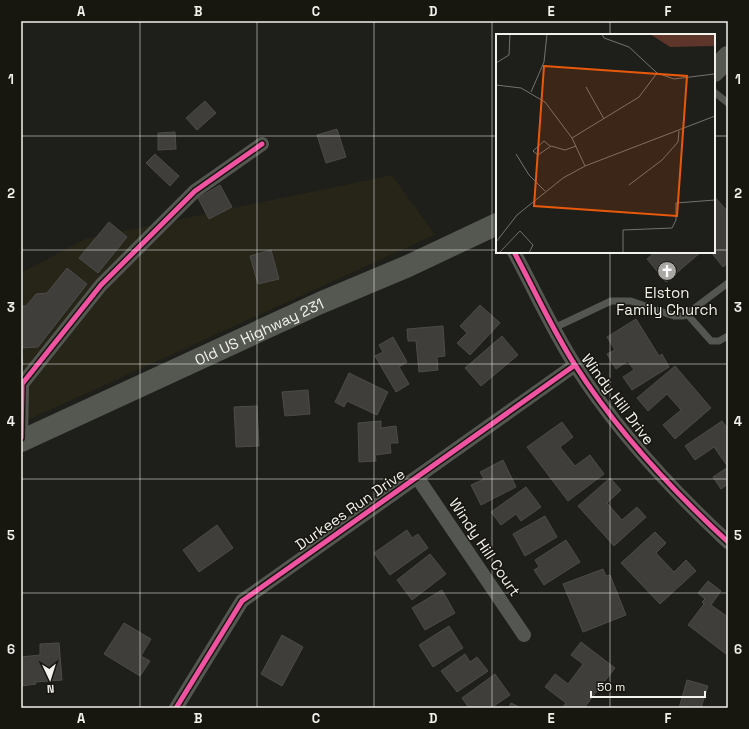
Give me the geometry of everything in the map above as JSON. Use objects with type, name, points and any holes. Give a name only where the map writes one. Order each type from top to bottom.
[{"type":"main road","name":"Old US Highway 231","points":[[21,440],[320,303],[408,266],[496,224]]},
{"type":"street","points":[[21,440],[22,384],[101,285],[195,191],[262,144]]},
{"type":"street","name":"Windy Hill Drive","points":[[515,253],[575,365],[628,438],[702,517],[728,542]]},
{"type":"street","name":"Durkees Run Drive","points":[[176,708],[242,601],[575,365]]},
{"type":"street","name":"Windy Hill Court","points":[[417,477],[524,636]]},
{"type":"lane","points":[[715,93],[728,103]]},
{"type":"lane","points":[[554,328],[611,301],[630,301],[674,316],[687,314],[728,282]]},
{"type":"lane","points":[[687,314],[711,341],[719,341],[728,336]]},
{"type":"shaded area","points":[[392,175],[435,235],[21,423],[21,273],[85,239]]},
{"type":"building","points":[[205,101],[216,113],[197,130],[186,118]]},
{"type":"building","points":[[337,129],[346,157],[326,163],[317,135]]},
{"type":"building","points":[[175,132],[176,149],[158,150],[158,133]]},
{"type":"building","points":[[155,154],[179,176],[170,186],[146,163]]},
{"type":"building","points":[[220,185],[232,207],[209,219],[198,198]]},
{"type":"building","name":"Elston Family Church","points":[[715,197],[728,212],[728,263],[723,267],[712,253],[715,253]]},
{"type":"building","points":[[109,222],[127,237],[98,273],[79,258]]},
{"type":"building","points":[[271,250],[279,279],[258,284],[250,256]]},
{"type":"building","name":"Elston Family Church","points":[[654,253],[700,253],[666,282],[647,259]]},
{"type":"building","points":[[67,268],[87,284],[38,347],[22,348],[23,365],[21,365],[21,306],[26,306],[36,294],[47,293]]},
{"type":"building","points":[[480,305],[500,323],[470,355],[457,343],[467,333],[460,326]]},
{"type":"building","points":[[636,319],[659,356],[662,354],[669,367],[632,390],[623,377],[634,370],[628,361],[616,369],[607,354],[615,350],[607,337]]},
{"type":"building","points":[[443,326],[445,356],[437,357],[438,370],[419,372],[416,341],[408,341],[407,329]]},
{"type":"building","points":[[502,336],[518,355],[481,386],[465,368]]},
{"type":"building","points":[[393,337],[407,362],[399,367],[409,384],[396,392],[375,356],[383,352],[379,345]]},
{"type":"building","points":[[675,366],[711,408],[675,439],[663,425],[681,410],[667,394],[648,411],[637,398]]},
{"type":"building","points":[[349,373],[388,392],[377,415],[347,401],[344,407],[335,402]]},
{"type":"building","points":[[308,390],[310,414],[285,416],[282,392]]},
{"type":"building","points":[[257,406],[259,446],[236,447],[234,407]]},
{"type":"building","points":[[381,421],[381,428],[396,426],[398,443],[390,443],[391,453],[375,455],[376,461],[359,462],[358,423]]},
{"type":"building","points":[[722,421],[728,429],[728,467],[714,447],[695,460],[685,446]]},
{"type":"building","points":[[562,422],[573,437],[560,447],[575,466],[590,455],[604,474],[568,501],[527,447]]},
{"type":"building","points":[[503,460],[516,487],[481,505],[471,485],[484,479],[480,472]]},
{"type":"building","points":[[728,467],[728,484],[721,489],[713,477]]},
{"type":"building","points":[[610,478],[621,490],[607,503],[622,520],[637,507],[646,517],[614,546],[578,506]]},
{"type":"building","points":[[526,487],[541,507],[521,521],[516,514],[501,525],[491,512]]},
{"type":"building","points":[[545,516],[557,537],[525,556],[513,534]]},
{"type":"building","points":[[217,525],[233,548],[199,572],[183,550]]},
{"type":"building","points":[[407,530],[412,538],[418,534],[428,548],[390,575],[374,553]]},
{"type":"building","points":[[655,532],[666,543],[656,553],[674,572],[686,560],[696,571],[660,604],[621,563]]},
{"type":"building","points":[[566,540],[580,562],[544,585],[534,570],[539,567],[535,560]]},
{"type":"building","points":[[430,554],[446,574],[412,600],[397,580]]},
{"type":"building","points":[[603,569],[606,576],[610,575],[626,615],[583,632],[563,584]]},
{"type":"building","points":[[708,581],[721,591],[711,605],[728,617],[728,651],[726,654],[688,625],[704,604],[702,602],[705,599],[698,593]]},
{"type":"building","points":[[442,590],[455,613],[425,630],[412,608]]},
{"type":"building","points":[[124,623],[151,639],[141,656],[150,661],[140,676],[104,654]]},
{"type":"building","points":[[449,626],[463,648],[433,667],[419,645]]},
{"type":"building","points":[[282,635],[303,647],[282,686],[261,674]]},
{"type":"building","points":[[581,642],[615,668],[584,708],[562,708],[566,703],[545,687],[555,674],[568,684],[583,664],[571,655]]},
{"type":"building","points":[[59,643],[62,680],[35,682],[36,684],[21,686],[21,657],[40,655],[40,644]]},
{"type":"building","points":[[465,654],[470,662],[477,657],[488,671],[457,692],[441,671]]},
{"type":"building","points":[[495,674],[510,695],[491,708],[469,708],[462,698]]},
{"type":"building","points":[[687,680],[708,686],[701,708],[679,708]]},
{"type":"building","points":[[511,703],[521,708],[509,708]]},
{"type":"cycle path","points":[[21,438],[22,384],[101,285],[195,191],[262,144]]},
{"type":"cycle path","points":[[515,253],[551,323],[575,365],[591,389],[626,435],[646,458],[687,502],[728,542]]},
{"type":"cycle path","points":[[176,708],[242,601],[575,365]]},
{"type":"place","name":"Elston Family Church","points":[[667,271]]}]
